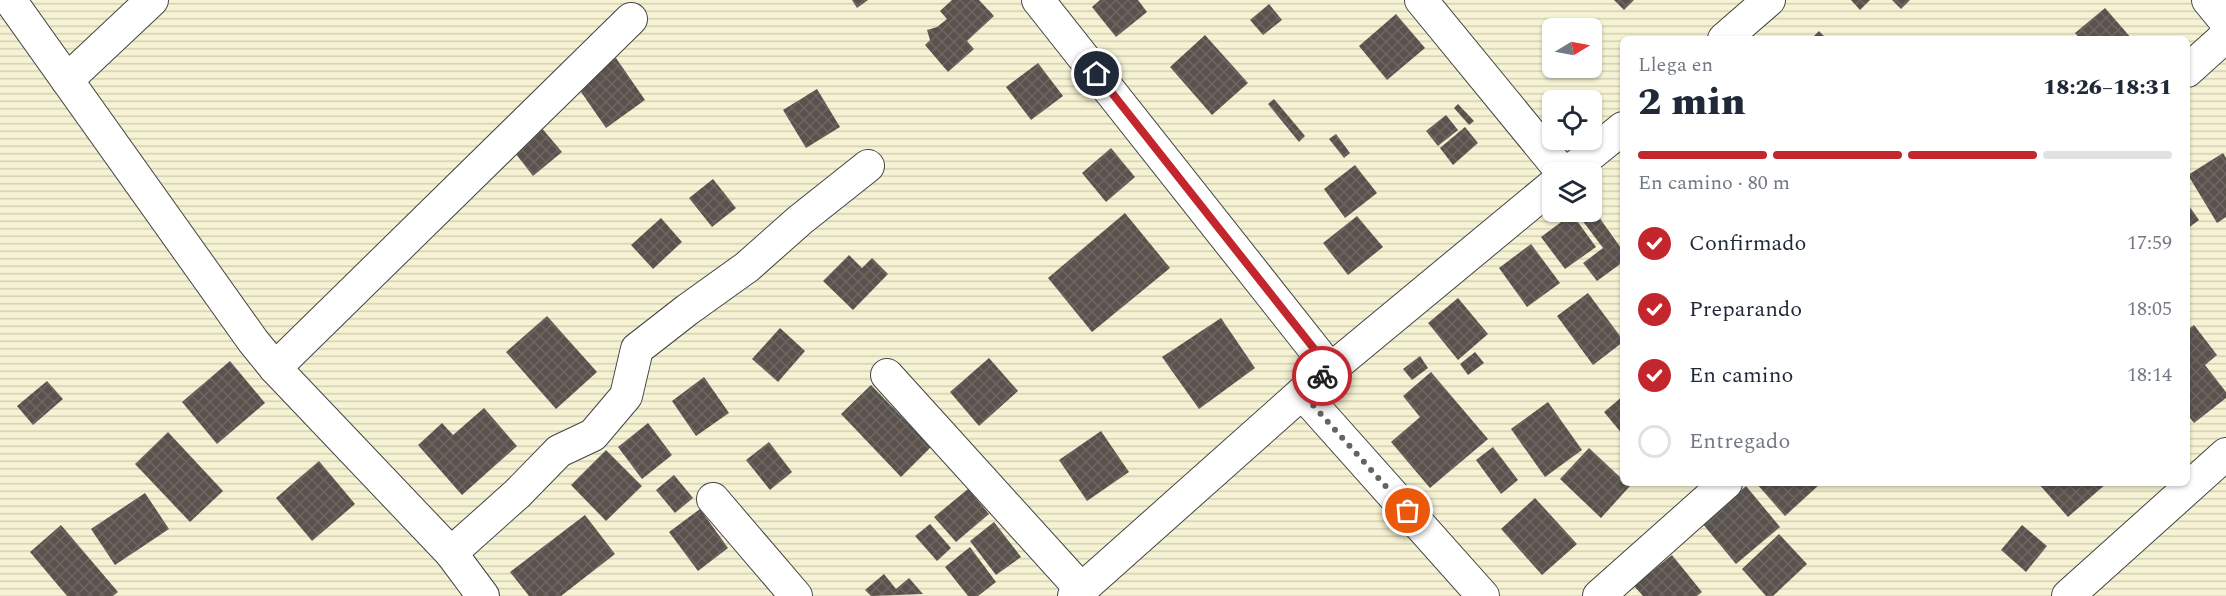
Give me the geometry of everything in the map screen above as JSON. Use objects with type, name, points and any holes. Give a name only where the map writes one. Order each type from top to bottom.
[{"type":"street","points":[[10,0],[253,342],[451,553],[483,596]]},
{"type":"street","points":[[67,80],[152,0]]},
{"type":"street","points":[[1038,0],[1330,369]]},
{"type":"street","points":[[1421,0],[1554,162]]},
{"type":"street","points":[[1727,36],[1769,0]]},
{"type":"street","points":[[2208,0],[2226,22]]},
{"type":"street","points":[[275,368],[631,19]]},
{"type":"street","points":[[2190,68],[2226,36]]},
{"type":"street","points":[[1581,162],[1620,130]]},
{"type":"street","points":[[451,553],[517,494],[559,451],[593,435],[626,396],[637,349],[747,267],[800,220],[868,166]]},
{"type":"street","points":[[887,375],[1077,592],[1330,369],[1542,194]]},
{"type":"street","points":[[1302,393],[1483,596]]},
{"type":"street","points":[[2068,596],[2226,454]]},
{"type":"street","points":[[1599,596],[1723,486]]},
{"type":"street","points":[[712,499],[796,596]]},
{"type":"shaded area","points":[[0,0],[2226,0],[2226,596],[0,596]]},
{"type":"building","points":[[852,0],[868,0],[857,8]]},
{"type":"building","points":[[952,0],[979,0],[994,16],[967,41],[974,49],[948,72],[925,45],[930,40],[927,30],[937,27],[947,19],[940,11]]},
{"type":"building","points":[[1100,0],[1138,0],[1147,12],[1116,37],[1092,7]]},
{"type":"building","points":[[1614,0],[1634,0],[1624,10]]},
{"type":"building","points":[[1851,0],[1870,0],[1860,10]]},
{"type":"building","points":[[1892,0],[1910,0],[1901,9]]},
{"type":"building","points":[[1269,4],[1282,20],[1263,35],[1250,20]]},
{"type":"building","points":[[2105,8],[2129,36],[2078,36],[2075,33]]},
{"type":"building","points":[[1396,14],[1425,48],[1387,80],[1359,46]]},
{"type":"building","points":[[1819,31],[1824,36],[1814,36]]},
{"type":"building","points":[[1205,35],[1248,83],[1212,115],[1170,67]]},
{"type":"building","points":[[616,58],[645,100],[606,128],[577,86]]},
{"type":"building","points":[[1038,63],[1063,96],[1031,120],[1006,87]]},
{"type":"building","points":[[817,89],[840,127],[806,148],[783,110]]},
{"type":"building","points":[[1274,99],[1305,136],[1299,142],[1268,104]]},
{"type":"building","points":[[1458,104],[1474,121],[1469,125],[1454,108]]},
{"type":"building","points":[[1446,115],[1458,130],[1438,146],[1426,131]]},
{"type":"building","points":[[540,126],[562,152],[533,176],[512,149]]},
{"type":"building","points":[[1465,127],[1478,143],[1453,165],[1440,148]]},
{"type":"building","points":[[1336,134],[1350,153],[1344,158],[1329,139]]},
{"type":"building","points":[[1111,148],[1135,177],[1106,202],[1082,173]]},
{"type":"building","points":[[2223,153],[2226,158],[2226,217],[2217,223],[2190,178],[2190,174]]},
{"type":"building","points":[[1355,165],[1377,193],[1345,218],[1324,189]]},
{"type":"building","points":[[713,179],[736,208],[712,227],[689,198]]},
{"type":"building","points":[[2190,207],[2199,220],[2190,227]]},
{"type":"building","points":[[1125,213],[1170,268],[1092,332],[1048,278]]},
{"type":"building","points":[[1357,216],[1383,247],[1348,275],[1323,243]]},
{"type":"building","points":[[661,218],[682,242],[653,269],[631,245]]},
{"type":"building","points":[[1602,221],[1620,247],[1620,264],[1597,281],[1583,263],[1603,248],[1584,222]]},
{"type":"building","points":[[1561,222],[1578,222],[1596,247],[1565,269],[1541,237]]},
{"type":"building","points":[[1531,244],[1560,283],[1527,307],[1499,268]]},
{"type":"building","points":[[849,255],[862,268],[872,258],[888,274],[853,310],[823,281]]},
{"type":"building","points":[[1588,293],[1620,336],[1620,344],[1593,365],[1557,316]]},
{"type":"building","points":[[1458,298],[1488,334],[1458,360],[1428,323]]},
{"type":"building","points":[[547,316],[597,372],[556,409],[506,352]]},
{"type":"building","points":[[1221,318],[1255,368],[1199,409],[1162,357]]},
{"type":"building","points":[[2194,325],[2217,355],[2205,365],[2226,392],[2226,398],[2194,423],[2190,418],[2190,328]]},
{"type":"building","points":[[780,328],[805,351],[778,382],[752,359]]},
{"type":"building","points":[[1475,352],[1484,363],[1468,375],[1460,364]]},
{"type":"building","points":[[1420,356],[1428,368],[1412,380],[1403,369]]},
{"type":"building","points":[[989,358],[1018,391],[979,426],[950,392]]},
{"type":"building","points":[[230,361],[265,403],[217,444],[182,402]]},
{"type":"building","points":[[1431,372],[1488,439],[1430,488],[1391,442],[1420,417],[1403,396]]},
{"type":"building","points":[[704,377],[729,413],[696,436],[672,401]]},
{"type":"building","points":[[47,381],[63,399],[33,425],[17,406]]},
{"type":"building","points":[[871,385],[931,447],[901,477],[841,414]]},
{"type":"building","points":[[1620,399],[1620,431],[1604,412]]},
{"type":"building","points":[[1548,402],[1582,450],[1545,477],[1511,429]]},
{"type":"building","points":[[484,408],[517,446],[462,495],[418,445],[442,423],[453,435]]},
{"type":"building","points":[[648,423],[672,455],[642,479],[618,447]]},
{"type":"building","points":[[1101,431],[1129,472],[1087,501],[1059,460]]},
{"type":"building","points":[[168,432],[223,491],[190,522],[135,464]]},
{"type":"building","points":[[769,442],[792,472],[770,490],[746,460]]},
{"type":"building","points":[[1493,447],[1518,480],[1501,494],[1476,460]]},
{"type":"building","points":[[1589,448],[1620,477],[1620,486],[1630,486],[1601,518],[1560,479]]},
{"type":"building","points":[[606,450],[642,486],[606,521],[571,485]]},
{"type":"building","points":[[319,461],[355,504],[312,541],[276,498]]},
{"type":"building","points":[[674,475],[693,498],[675,513],[656,490]]},
{"type":"building","points":[[1746,486],[1780,527],[1736,564],[1702,523]]},
{"type":"building","points":[[1759,486],[1818,486],[1785,516]]},
{"type":"building","points":[[2041,486],[2104,486],[2068,517]]},
{"type":"building","points":[[968,489],[989,514],[956,542],[934,517]]},
{"type":"building","points":[[145,493],[169,529],[115,565],[91,529]]},
{"type":"building","points":[[1535,498],[1577,544],[1542,575],[1501,529]]},
{"type":"building","points":[[700,509],[728,548],[698,571],[669,532]]},
{"type":"building","points":[[585,515],[615,554],[561,596],[529,596],[510,572]]},
{"type":"building","points":[[994,522],[1021,557],[996,575],[970,541]]},
{"type":"building","points":[[930,524],[951,548],[937,561],[915,536]]},
{"type":"building","points":[[61,525],[118,592],[113,596],[67,596],[30,552]]},
{"type":"building","points":[[2022,525],[2047,546],[2026,572],[2001,550]]},
{"type":"building","points":[[1779,534],[1807,564],[1773,596],[1766,596],[1742,569]]},
{"type":"building","points":[[970,547],[996,582],[978,596],[968,596],[945,567]]},
{"type":"building","points":[[1672,555],[1702,592],[1697,596],[1643,596],[1634,586]]},
{"type":"building","points":[[884,574],[896,589],[909,578],[923,594],[871,596],[865,590]]},
{"type":"way so far","points":[[1322,376],[1302,393],[1408,511]]},
{"type":"route","points":[[1097,74],[1330,369],[1322,376]]}]
